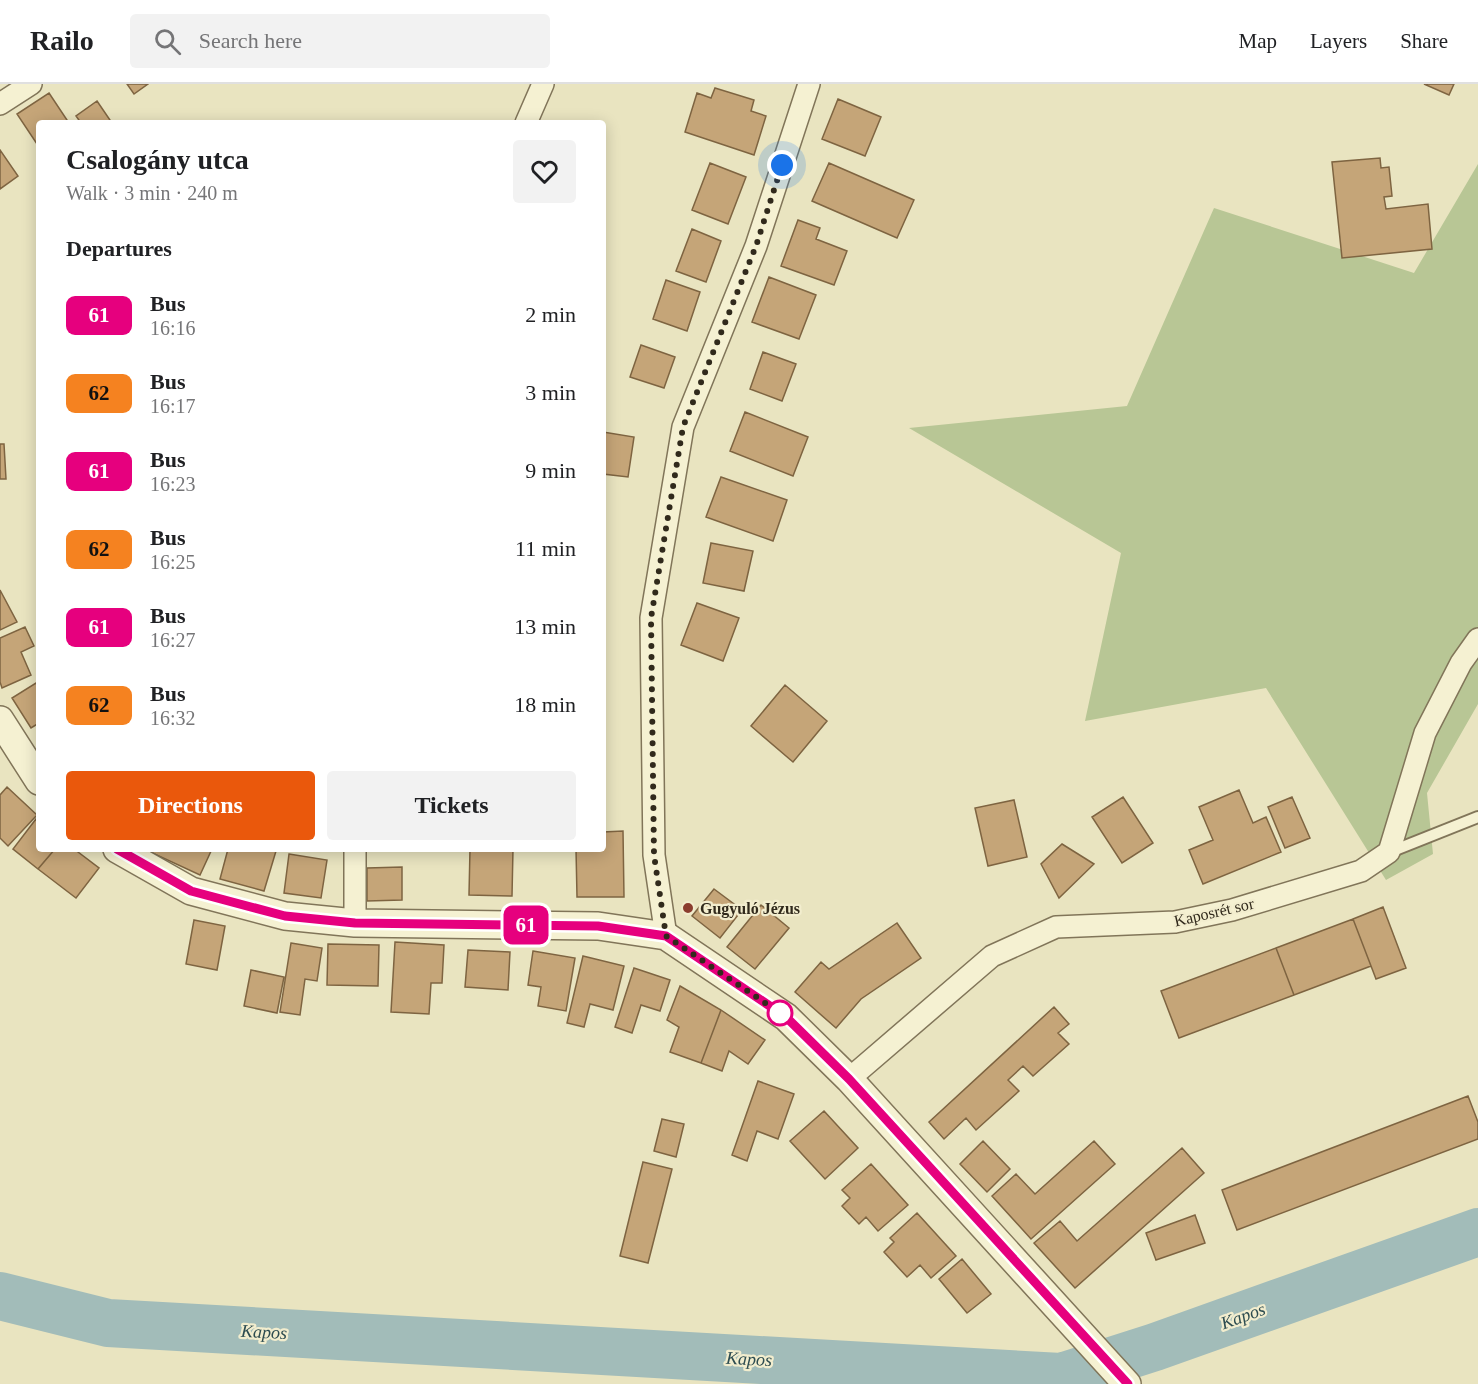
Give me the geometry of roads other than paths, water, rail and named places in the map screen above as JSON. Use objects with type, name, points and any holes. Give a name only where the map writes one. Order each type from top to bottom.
[{"type":"street","points":[[0,104],[31,84]]},
{"type":"street","points":[[527,120],[543,84]]},
{"type":"street","points":[[666,936],[654,855],[651,618],[683,427],[756,246],[809,84]]},
{"type":"street","points":[[1389,852],[1425,733],[1461,663],[1478,639]]},
{"type":"street","points":[[0,720],[36,776]]},
{"type":"street","points":[[122,852],[191,891],[285,916],[355,923],[598,926],[666,936],[786,1017],[849,1079],[1128,1384]]},
{"type":"street","points":[[355,852],[355,923]]},
{"type":"street","name":"Kaposrét sor","points":[[849,1079],[992,956],[1056,927],[1175,922],[1209,915],[1361,871],[1389,852]]},
{"type":"lane","points":[[1389,852],[1478,817]]},
{"type":"waterway","name":"Kapos","points":[[0,1296],[108,1323],[1061,1377],[1155,1347],[1478,1232]]},
{"type":"place","name":"Gugyuló Jézus","points":[[688,908]]}]
